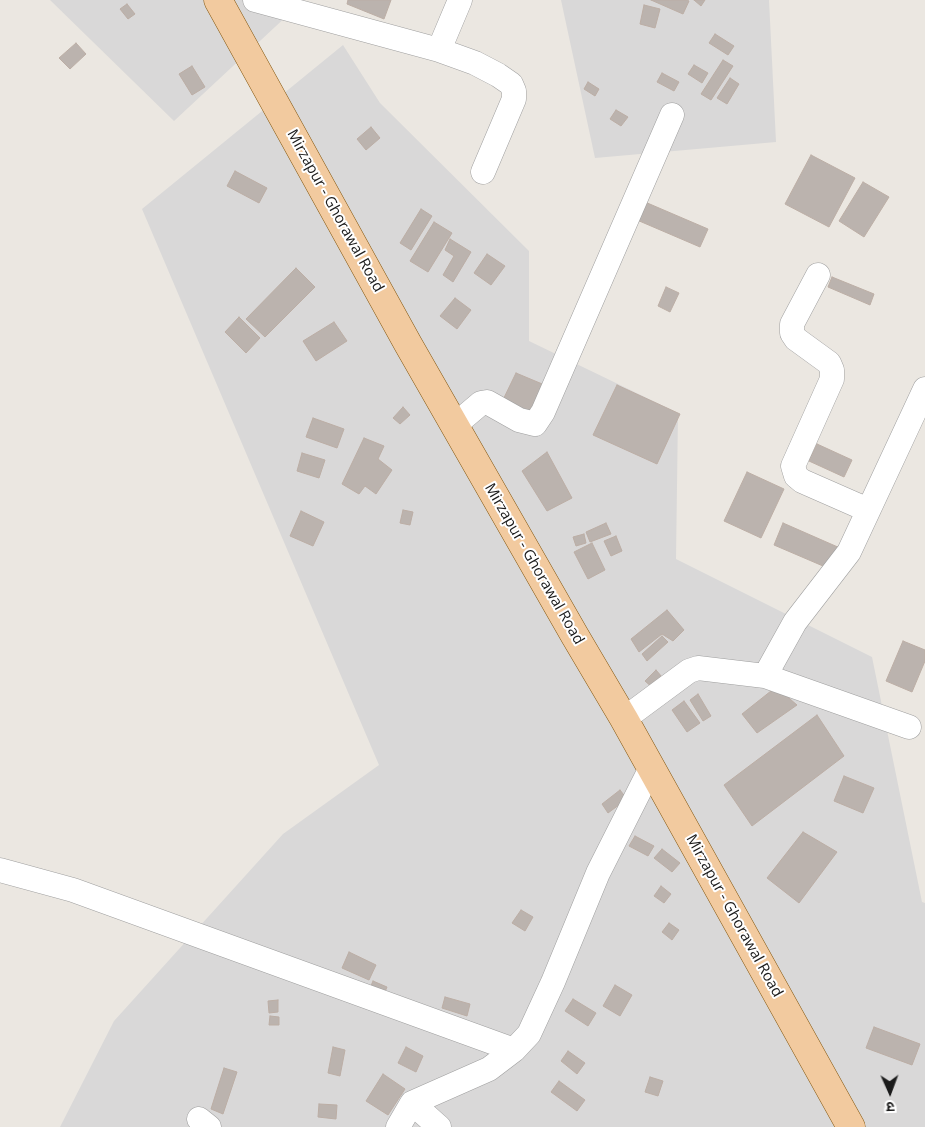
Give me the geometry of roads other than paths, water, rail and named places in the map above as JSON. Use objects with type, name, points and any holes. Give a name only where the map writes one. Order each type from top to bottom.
[{"type":"main road","name":"Mirzapur - Ghorawal Road","points":[[218,0],[454,425],[652,768],[851,1127]]},
{"type":"street","points":[[255,0],[439,50],[475,63],[511,84],[514,91],[514,99],[483,172]]},
{"type":"street","points":[[439,50],[460,0]]},
{"type":"street","points":[[454,425],[481,404],[487,402],[519,420],[535,424],[543,412],[672,114]]},
{"type":"street","points":[[818,275],[792,324],[792,333],[796,339],[829,363],[832,370],[832,379],[793,466],[796,476],[802,481],[868,510]]},
{"type":"street","points":[[765,676],[795,622],[849,552],[925,388]]},
{"type":"street","points":[[624,719],[689,671],[698,668],[765,676],[909,727]]},
{"type":"street","points":[[398,1127],[412,1103],[489,1069],[514,1050],[529,1034],[553,982],[598,873],[652,768]]},
{"type":"street","points":[[0,870],[73,890],[514,1050]]},
{"type":"street","points":[[412,1103],[438,1127]]}]
